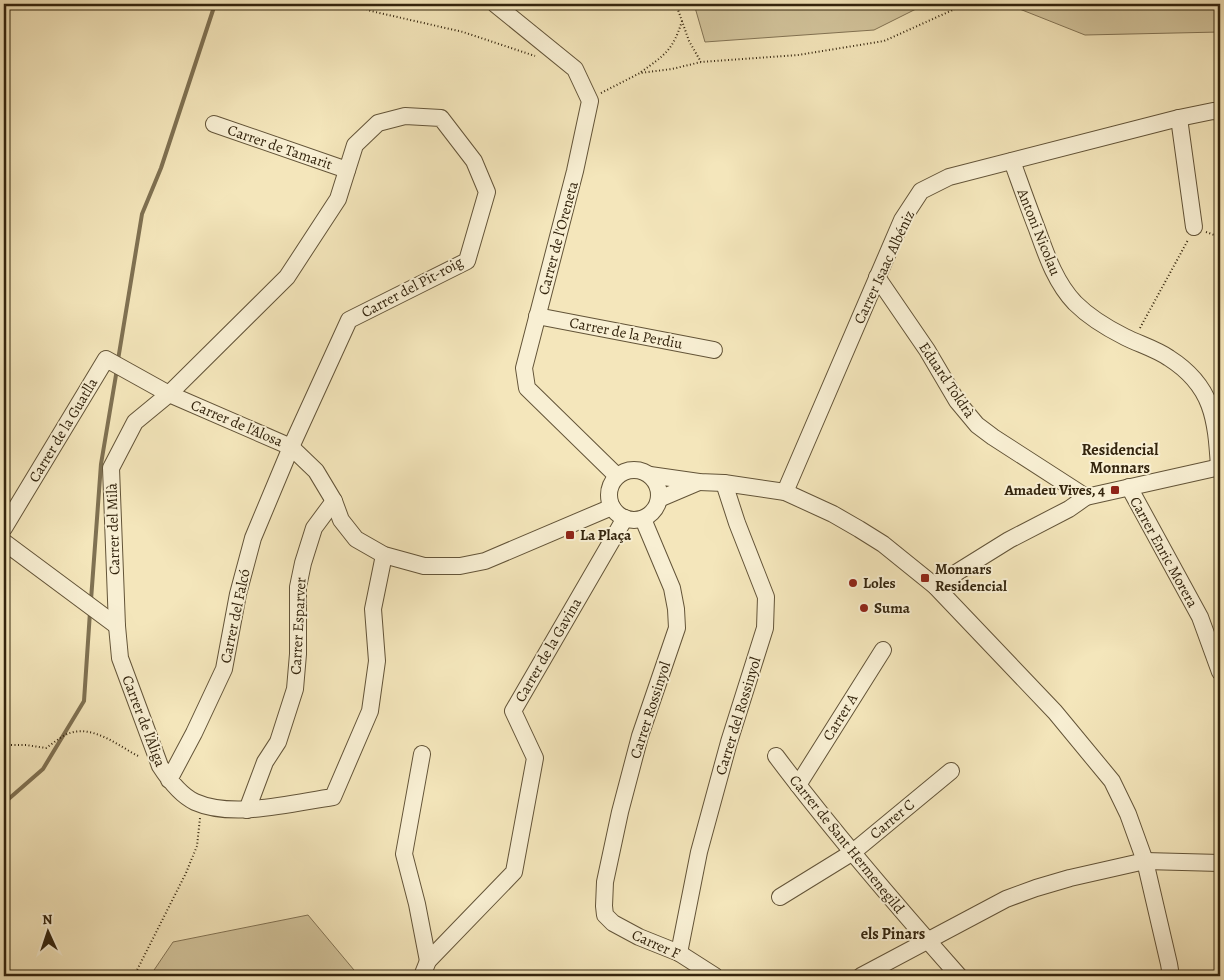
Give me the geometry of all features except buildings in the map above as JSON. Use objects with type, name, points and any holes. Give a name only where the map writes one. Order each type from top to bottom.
[{"type":"street","points":[[495,4],[554,54],[575,69],[590,101]]},
{"type":"street","name":"Carrer de l'Oreneta","points":[[590,101],[575,170],[524,368],[527,388],[618,476]]},
{"type":"street","name":"Carrer Isaac Albéniz","points":[[786,492],[902,220],[921,191],[949,177],[1179,118],[1213,111],[1220,112]]},
{"type":"street","name":"Carrer del Pit-roig","points":[[169,394],[286,276],[338,199],[355,145],[378,122],[405,116],[441,118],[474,161],[487,192],[467,261],[349,320],[291,447]]},
{"type":"street","points":[[1179,118],[1194,227]]},
{"type":"street","name":"Carrer de Tamarit","points":[[214,124],[347,170]]},
{"type":"street","name":"Antoni Nicolau","points":[[1012,161],[1049,261],[1061,285],[1075,303],[1105,327],[1168,357],[1186,371],[1203,390],[1216,428],[1220,467]]},
{"type":"street","name":"Eduard Toldrà","points":[[877,277],[928,350],[957,401],[977,425],[1086,497]]},
{"type":"street","name":"Carrer de la Perdiu","points":[[537,316],[714,350]]},
{"type":"street","name":"Carrer de l'Alosa","points":[[108,360],[169,394],[291,447],[316,471],[334,501],[341,520],[356,538],[384,555],[424,566],[460,566],[485,561],[612,507]]},
{"type":"street","name":"Carrer de la Guatlla","points":[[4,528],[108,360]]},
{"type":"street","name":"Carrer del Milà","points":[[117,626],[111,468],[135,422],[169,394]]},
{"type":"street","name":"Carrer del Falcó","points":[[170,780],[224,669],[238,594],[253,538],[291,447]]},
{"type":"street","points":[[935,586],[1009,540],[1069,509],[1086,497],[1220,467]]},
{"type":"street","points":[[650,475],[656,482],[659,491],[656,508],[643,519],[634,520],[618,514],[609,500],[609,491],[612,483],[618,476],[625,471],[634,469],[650,475],[786,492],[833,514],[883,544],[935,586],[1055,712],[1112,781],[1128,814],[1145,861],[1171,976]]},
{"type":"street","points":[[659,499],[699,482]]},
{"type":"street","name":"Carrer del Rossinyol","points":[[679,953],[699,852],[729,742],[766,628],[766,597],[737,523],[724,483]]},
{"type":"street","name":"Carrer Enric Morera","points":[[1129,487],[1200,617],[1220,672]]},
{"type":"street","name":"Carrer Esparver","points":[[246,810],[265,762],[278,742],[295,689],[298,654],[298,587],[314,528],[334,501]]},
{"type":"street","name":"Carrer de la Gavina","points":[[425,969],[514,872],[535,758],[513,711],[625,518]]},
{"type":"street","name":"Carrer Rossinyol","points":[[604,906],[605,882],[625,793],[640,736],[677,628],[672,588],[643,519]]},
{"type":"street","points":[[4,542],[117,626]]},
{"type":"street","name":"Carrer de l'Àliga","points":[[117,626],[120,658],[160,766],[180,792],[195,802],[226,810],[246,810],[333,796],[370,711],[377,661],[373,609],[384,555]]},
{"type":"street","name":"Carrer A","points":[[798,785],[883,650]]},
{"type":"street","name":"Carrer de la Gavina","points":[[422,754],[404,854],[417,904],[425,969]]},
{"type":"street","name":"Carrer de Sant Hermenegild","points":[[776,756],[853,852],[959,976]]},
{"type":"street","name":"Carrer C","points":[[780,897],[853,852],[951,771]]},
{"type":"street","points":[[861,976],[1006,899],[1070,878],[1145,861],[1220,863]]},
{"type":"street","name":"Carrer F","points":[[604,906],[605,915],[613,923],[639,937],[679,953],[715,976]]},
{"type":"path","points":[[353,4],[371,11],[464,32],[533,56],[554,54]]},
{"type":"path","points":[[676,4],[689,41],[701,62]]},
{"type":"path","points":[[640,73],[672,69],[701,62],[798,55],[884,41],[966,4]]},
{"type":"path","points":[[590,101],[603,91],[640,73],[667,53],[676,39],[682,21]]},
{"type":"path","points":[[1133,341],[1194,227]]},
{"type":"path","points":[[4,745],[26,745],[46,748],[66,734],[87,731],[106,738],[125,750],[160,766]]},
{"type":"path","points":[[134,976],[186,873],[197,846],[202,804]]},
{"type":"shaded area","points":[[694,4],[926,4],[874,30],[705,42]]},
{"type":"shaded area","points":[[1016,4],[1220,4],[1220,32],[1085,35],[1012,6]]},
{"type":"shaded area","points":[[308,915],[359,976],[150,976],[173,942]]},
{"type":"waterway","points":[[118,360],[142,214],[161,168],[215,4]]},
{"type":"waterway","points":[[91,600],[101,464],[117,369]]},
{"type":"waterway","points":[[4,803],[43,769],[84,701],[90,612]]},
{"type":"place","name":"Amadeu Vives, 4","points":[[1115,490]]},
{"type":"place","name":"La Plaça","points":[[570,535]]},
{"type":"place","name":"Monnars Residencial","points":[[925,578]]},
{"type":"place","name":"Loles","points":[[853,583]]},
{"type":"place","name":"Suma","points":[[864,608]]},
{"type":"district","name":"Residencial Monnars","points":[[1120,459]]},
{"type":"district","name":"els Pinars","points":[[893,934]]}]
